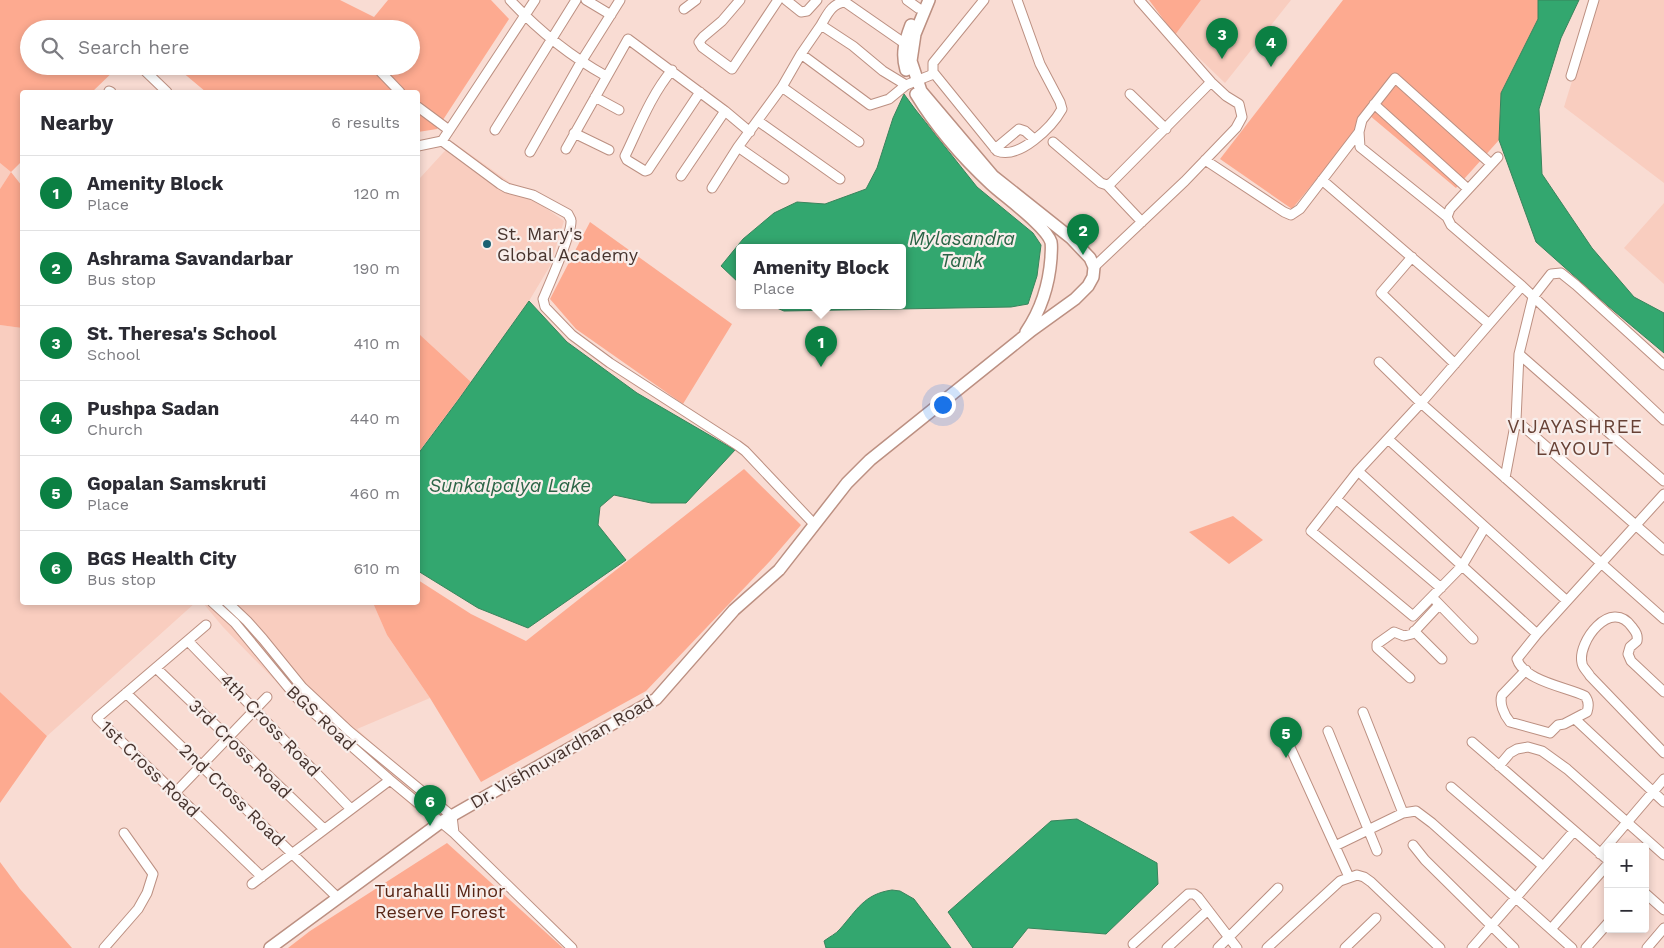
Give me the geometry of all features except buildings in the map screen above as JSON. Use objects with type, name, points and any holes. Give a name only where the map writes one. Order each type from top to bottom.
[{"type":"main road","name":"Dr. Vishnuvardhan Road","points":[[270,948],[441,822],[656,699],[734,610],[779,570],[847,483],[870,460],[1020,340],[1075,299],[1088,286],[1093,277],[1094,267],[1090,258],[1071,238],[993,176],[921,91],[911,83],[910,61],[912,46],[929,0]]},
{"type":"main road","name":"Dr. Vishnuvardhan Road","points":[[920,4],[904,43],[904,58],[911,83],[928,115],[972,165],[1039,226],[1051,242],[1050,266],[1046,289],[1038,311],[1020,340]]},
{"type":"street","points":[[510,0],[552,40],[581,62],[606,76]]},
{"type":"street","points":[[420,146],[442,141],[535,0]]},
{"type":"street","points":[[495,130],[576,0]]},
{"type":"street","points":[[586,0],[611,16]]},
{"type":"street","points":[[530,152],[581,62],[620,0]]},
{"type":"street","points":[[684,9],[696,0]]},
{"type":"street","points":[[740,0],[722,21],[711,29],[699,42],[702,47],[732,69],[778,0]]},
{"type":"street","points":[[786,0],[801,12],[807,11],[817,0]]},
{"type":"street","points":[[907,0],[920,4]]},
{"type":"street","points":[[984,0],[933,63],[934,72],[995,149],[1003,154],[1024,147],[1043,133],[1062,109],[1040,64],[1017,0]]},
{"type":"street","points":[[1094,267],[1205,160],[1236,128],[1242,117],[1239,104],[1226,96],[1211,82],[1139,0]]},
{"type":"street","points":[[1571,76],[1594,0]]},
{"type":"street","points":[[712,188],[738,147],[782,87],[830,10],[838,2],[845,2],[904,43]]},
{"type":"street","points":[[821,25],[853,46],[883,71],[911,83]]},
{"type":"street","points":[[566,149],[628,39],[672,70],[750,132]]},
{"type":"street","points":[[801,54],[870,105],[889,100],[911,83],[934,72]]},
{"type":"street","points":[[672,70],[661,83],[625,156],[627,160],[644,171],[648,170],[700,92]]},
{"type":"street","points":[[149,75],[165,90]]},
{"type":"street","points":[[384,75],[398,90]]},
{"type":"street","points":[[1447,217],[1450,209],[1494,160],[1395,78],[1362,120],[1359,132],[1360,146],[1447,217],[1451,225],[1522,286],[1664,420]]},
{"type":"street","points":[[1053,142],[1101,183],[1107,184],[1116,180],[1211,82]]},
{"type":"street","points":[[782,87],[859,142]]},
{"type":"street","points":[[1130,94],[1166,129]]},
{"type":"street","points":[[595,97],[619,110]]},
{"type":"street","points":[[1374,104],[1468,188]]},
{"type":"street","points":[[420,108],[449,130]]},
{"type":"street","points":[[681,176],[725,111]]},
{"type":"street","points":[[758,121],[840,179]]},
{"type":"street","points":[[995,149],[1019,129],[1025,131],[1034,139]]},
{"type":"street","points":[[1205,160],[1291,215],[1300,209],[1359,132]]},
{"type":"street","points":[[574,133],[609,150]]},
{"type":"street","points":[[442,141],[500,184],[507,188],[533,195],[568,214],[572,222],[543,299],[545,307],[572,335],[610,363],[737,445],[814,524]]},
{"type":"street","points":[[738,147],[784,179]]},
{"type":"street","points":[[1322,180],[1489,324]]},
{"type":"street","points":[[1107,184],[1142,222]]},
{"type":"street","points":[[1412,257],[1381,293],[1455,364]]},
{"type":"street","points":[[1505,478],[1516,420],[1519,354],[1534,297],[1551,274],[1561,273],[1576,285],[1664,365]]},
{"type":"street","points":[[1485,527],[1462,566],[1413,616],[1311,531],[1358,472],[1421,404],[1522,286]]},
{"type":"street","points":[[1519,354],[1664,481]]},
{"type":"street","points":[[1379,362],[1421,404],[1664,619]]},
{"type":"street","points":[[1516,420],[1664,550]]},
{"type":"street","points":[[1388,439],[1567,602]]},
{"type":"street","points":[[1358,472],[1537,634]]},
{"type":"street","points":[[1526,670],[1500,699],[1510,722],[1550,732],[1558,725],[1587,712],[1588,699],[1576,692],[1534,677],[1526,670],[1518,663],[1517,659],[1537,634],[1664,494]]},
{"type":"street","points":[[1336,499],[1441,588]]},
{"type":"street","points":[[1432,597],[1473,639]]},
{"type":"street","name":"BGS Road","points":[[215,605],[241,630],[297,698],[390,780],[454,833],[572,948]]},
{"type":"street","name":"BGS Road","points":[[230,605],[263,639],[302,687],[349,731],[452,816]]},
{"type":"street","points":[[1410,678],[1376,646],[1377,642],[1394,632],[1406,636],[1412,634],[1439,605]]},
{"type":"street","points":[[1664,692],[1631,660],[1628,654],[1630,647],[1637,641],[1638,635],[1631,625],[1621,617],[1614,616],[1606,618],[1594,629],[1584,644],[1582,663],[1590,676],[1664,754]]},
{"type":"street","name":"1st Cross Road","points":[[206,625],[97,718],[262,877]]},
{"type":"street","points":[[1414,631],[1442,659]]},
{"type":"street","name":"4th Cross Road","points":[[188,641],[351,808]]},
{"type":"street","name":"3rd Cross Road","points":[[156,668],[324,829]]},
{"type":"street","name":"2nd Cross Road","points":[[126,693],[338,898]]},
{"type":"street","points":[[175,793],[267,697]]},
{"type":"street","points":[[1363,712],[1403,813]]},
{"type":"street","points":[[1575,719],[1664,802]]},
{"type":"street","points":[[1328,731],[1377,851]]},
{"type":"street","points":[[1472,742],[1604,859]]},
{"type":"street","points":[[1290,747],[1349,877]]},
{"type":"street","points":[[1499,766],[1510,753],[1517,749],[1528,747],[1542,750],[1567,769],[1664,855]]},
{"type":"street","points":[[1615,843],[1626,823],[1664,779]]},
{"type":"street","points":[[252,884],[390,780]]},
{"type":"street","points":[[1451,787],[1542,866]]},
{"type":"street","points":[[1334,846],[1403,813],[1411,810],[1416,811],[1572,948]]},
{"type":"street","points":[[452,816],[454,833]]},
{"type":"street","points":[[1472,948],[1574,831]]},
{"type":"street","points":[[104,948],[138,909],[147,893],[154,874],[124,833]]},
{"type":"street","points":[[1413,845],[1490,926],[1514,948]]},
{"type":"street","points":[[1551,929],[1604,861]]},
{"type":"street","points":[[1266,948],[1340,881],[1357,876],[1364,877],[1372,882],[1440,948]]},
{"type":"street","points":[[1218,948],[1278,888]]},
{"type":"street","points":[[1133,944],[1188,894],[1194,894],[1198,896],[1228,938],[1238,948]]},
{"type":"street","points":[[1649,897],[1664,910]]},
{"type":"street","points":[[1167,948],[1208,910]]},
{"type":"street","points":[[1345,948],[1376,918]]},
{"type":"street","points":[[1586,948],[1604,928]]},
{"type":"street","points":[[1647,948],[1664,928]]},
{"type":"shaded area","points":[[1201,0],[1291,0],[1225,83],[1175,35]]},
{"type":"shaded area","points":[[1597,0],[1664,0],[1664,183],[1564,107]]},
{"type":"shaded area","name":"St. Mary's Global Academy","points":[[453,142],[564,221],[550,266],[529,301],[471,382],[420,335],[420,178]]},
{"type":"shaded area","points":[[0,163],[11,172],[0,189]]},
{"type":"shaded area","points":[[1664,203],[1664,284],[1624,248]]},
{"type":"shaded area","points":[[0,325],[20,328],[20,605],[193,605],[47,736],[0,692]]},
{"type":"shaded area","points":[[205,605],[374,605],[387,635],[430,698],[357,729],[437,802],[423,816],[294,700],[223,627]]},
{"type":"green space","points":[[0,0],[340,0],[374,17],[388,0],[491,0],[509,19],[437,129],[420,132],[420,90],[204,90],[186,75],[420,75],[420,20],[20,20],[20,75],[110,75],[94,90],[20,90],[20,163],[11,172],[0,163]]},
{"type":"green space","points":[[1149,0],[1201,0],[1175,35]]},
{"type":"green space","points":[[1343,0],[1538,0],[1538,19],[1501,93],[1499,140],[1456,188],[1369,115],[1292,209],[1220,159]]},
{"type":"green space","points":[[11,172],[20,183],[20,328],[0,325],[0,189]]},
{"type":"green space","points":[[590,222],[732,324],[683,404],[576,329],[550,299]]},
{"type":"green space","points":[[420,335],[471,382],[420,450]]},
{"type":"green space","points":[[744,469],[801,525],[770,561],[646,691],[481,782],[430,698],[387,635],[374,605],[420,605],[420,581],[471,614],[526,641]]},
{"type":"green space","points":[[1233,516],[1263,540],[1229,564],[1189,532]]},
{"type":"green space","points":[[0,692],[47,736],[0,803]]},
{"type":"green space","name":"Turahalli Minor Reserve Forest","points":[[447,843],[563,948],[288,948],[310,931]]},
{"type":"green space","points":[[0,862],[20,889],[72,948],[0,948]]},
{"type":"water","points":[[1538,0],[1579,0],[1561,38],[1539,109],[1542,174],[1592,248],[1634,297],[1664,313],[1664,353],[1536,242],[1499,140],[1501,93],[1538,19]]},
{"type":"water","name":"Mylasandra Tank","points":[[904,94],[977,187],[1033,233],[1041,245],[1037,276],[1028,304],[1011,307],[906,309],[906,244],[739,244],[774,213],[797,202],[825,204],[866,189],[877,168],[893,118]]},
{"type":"water","name":"Mylasandra Tank","points":[[736,248],[736,280],[721,266]]},
{"type":"water","name":"Sunkalpalya Lake","points":[[529,301],[567,342],[637,393],[735,450],[686,503],[651,503],[614,495],[600,507],[598,525],[626,560],[528,628],[478,608],[420,572],[420,451]]},
{"type":"water","name":"Mylasandra Tank","points":[[779,309],[898,309],[784,311]]},
{"type":"water","points":[[1077,819],[1157,863],[1158,884],[1106,934],[1028,928],[1012,948],[973,948],[948,912],[1051,821]]},
{"type":"water","points":[[892,890],[900,891],[914,899],[951,948],[826,948],[824,941],[838,931],[862,904],[874,895]]},
{"type":"place","name":"St. Theresa's School","points":[[1222,59]]},
{"type":"place","name":"Pushpa Sadan","points":[[1271,67]]},
{"type":"place","name":"St. Mary's Global Academy","points":[[487,244]]},
{"type":"place","name":"Ashrama Savandarbar","points":[[1083,255]]},
{"type":"place","name":"Amenity Block","points":[[821,367]]},
{"type":"place","name":"Gopalan Samskruti","points":[[1286,758]]},
{"type":"place","name":"BGS Health City","points":[[430,826]]},
{"type":"district","name":"VIJAYASHREE LAYOUT","points":[[1575,437]]}]
